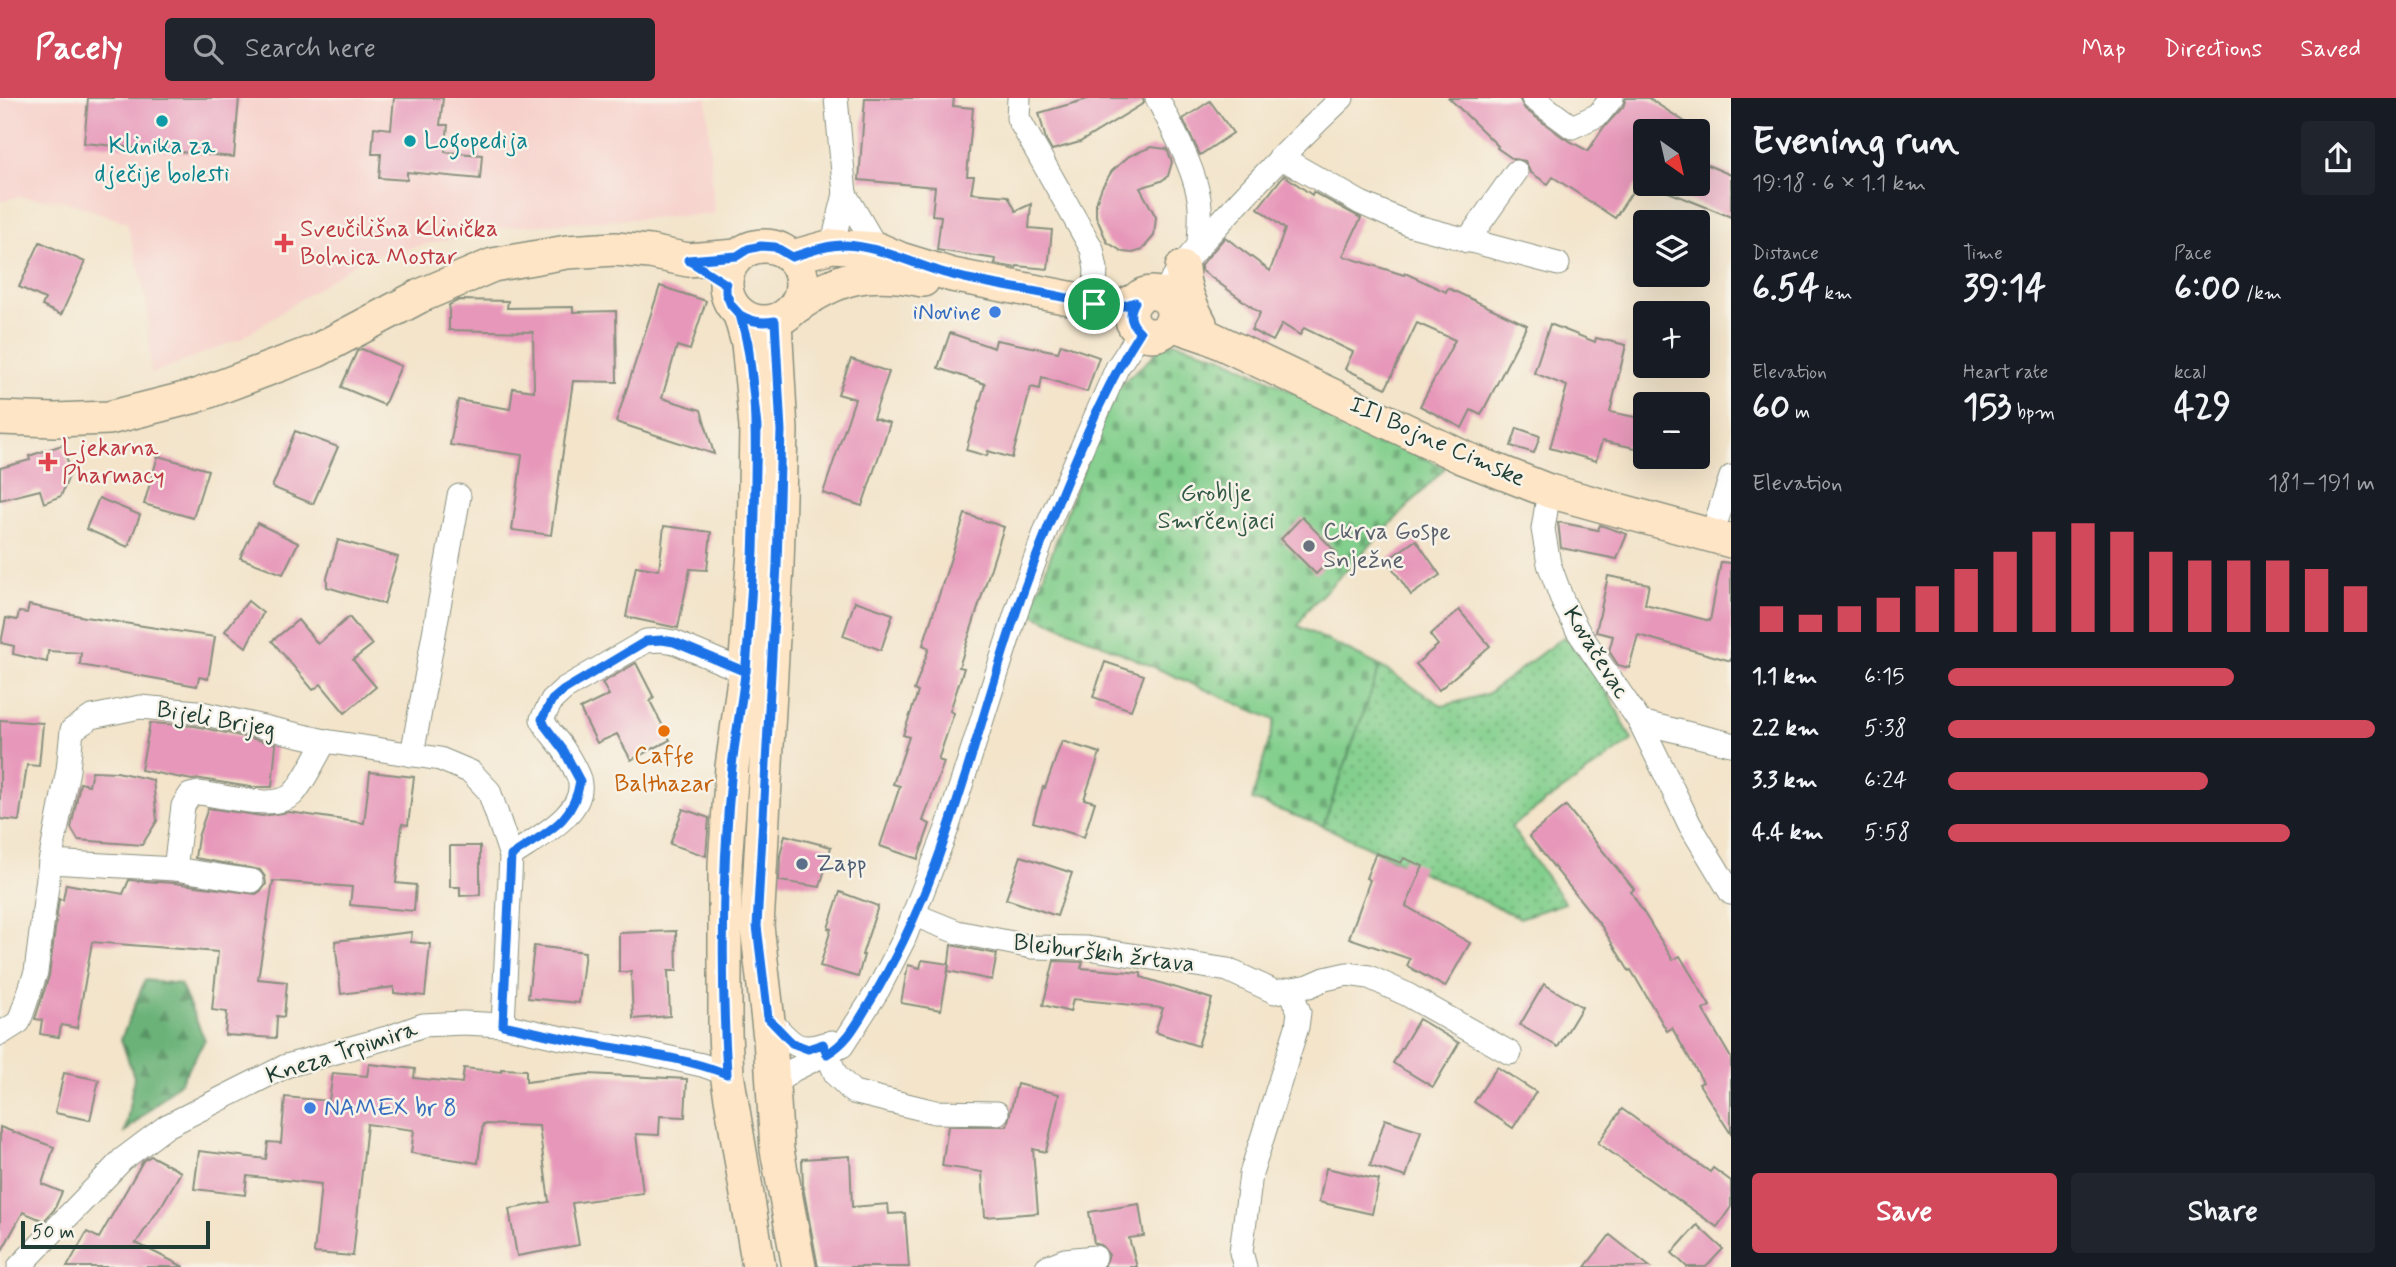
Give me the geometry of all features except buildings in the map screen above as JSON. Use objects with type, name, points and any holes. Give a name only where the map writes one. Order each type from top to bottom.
[{"type":"street","points":[[832,246],[845,194],[836,98]]},
{"type":"street","points":[[1018,98],[1018,118],[1082,229],[1095,259],[1094,304]]},
{"type":"street","points":[[1157,98],[1175,132],[1210,219]]},
{"type":"street","points":[[768,1018],[792,1043],[808,1049],[842,1046],[851,1033],[883,980],[915,915],[948,826],[1019,604],[1047,527],[1117,368],[1148,315],[1190,257],[1210,219],[1342,98]]},
{"type":"street","points":[[1533,98],[1572,127],[1598,115],[1612,98]]},
{"type":"street","points":[[1280,157],[1374,209],[1411,225],[1558,264]]},
{"type":"street","points":[[1467,241],[1516,172]]},
{"type":"street","points":[[845,194],[877,249]]},
{"type":"street","name":"III Bojne Cimske","points":[[792,257],[832,246],[877,249],[952,275],[1094,304],[1123,306],[1209,337],[1462,457],[1549,491],[1721,539],[1731,477]]},
{"type":"street","points":[[775,247],[792,257],[802,276],[800,299],[785,315],[763,323],[740,315],[731,305],[726,293],[732,270],[748,249],[775,247]]},
{"type":"street","points":[[0,418],[109,418],[195,396],[316,351],[421,296],[493,265],[567,253],[615,249],[650,251],[732,270]]},
{"type":"street","points":[[1190,257],[1183,284],[1193,310],[1209,337]]},
{"type":"street","name":"III Bojne Cimske","points":[[785,315],[828,286],[854,276],[865,275],[911,277],[1087,309],[1148,315]]},
{"type":"street","points":[[740,315],[748,343],[757,427],[754,552],[746,672],[732,767],[725,864],[725,1033],[727,1074],[760,1267]]},
{"type":"street","points":[[785,315],[777,565],[757,926],[768,1018],[776,1150],[799,1267]]},
{"type":"street","name":"Kovačevac","points":[[1549,491],[1543,529],[1549,564],[1563,602],[1578,631],[1640,722],[1731,744]]},
{"type":"street","points":[[412,755],[459,496]]},
{"type":"street","points":[[511,856],[559,825],[573,808],[578,796],[580,781],[542,719],[552,700],[564,690],[646,641],[674,642],[746,672]]},
{"type":"street","name":"Bijeli Brijeg","points":[[0,1034],[19,1022],[36,972],[50,862],[68,770],[72,730],[92,717],[141,707],[197,712],[325,741],[440,759],[471,772],[489,792],[511,856],[503,1025]]},
{"type":"street","points":[[1640,722],[1690,825],[1731,893]]},
{"type":"street","points":[[175,869],[183,806],[190,795],[199,793],[283,802],[294,793],[325,741]]},
{"type":"street","points":[[50,862],[175,869],[252,881]]},
{"type":"street","name":"Bleiburških žrtava","points":[[915,915],[957,932],[1032,947],[1087,948],[1228,970],[1275,992],[1347,974],[1368,977],[1406,994],[1510,1053]]},
{"type":"street","points":[[1245,1267],[1241,1252],[1251,1174],[1297,1027],[1299,1012],[1291,990]]},
{"type":"street","name":"Kneza Trpimira","points":[[19,1267],[124,1159],[178,1120],[286,1066],[423,1025],[503,1025],[689,1062],[727,1074]]},
{"type":"street","points":[[773,1085],[825,1049]]},
{"type":"street","points":[[825,1049],[836,1075],[853,1092],[935,1112],[997,1113]]},
{"type":"street","points":[[1047,1267],[1065,1260],[1095,1257]]},
{"type":"shaded area","name":"Sveučilišna Klinička Bolnica Mostar","points":[[0,98],[707,98],[714,214],[507,227],[363,258],[242,338],[151,374],[147,301],[127,223],[66,201],[20,197],[0,201]]},
{"type":"green space","name":"Groblje Smrčenjaci","points":[[1167,340],[1223,357],[1445,468],[1306,611],[1298,626],[1380,666],[1323,826],[1252,800],[1275,720],[1030,613],[1116,388],[1150,359]]},
{"type":"green space","points":[[1565,636],[1606,689],[1632,740],[1511,827],[1565,903],[1520,918],[1323,826],[1380,666],[1443,706],[1487,694]]},
{"type":"green space","points":[[145,980],[180,984],[205,1040],[181,1081],[125,1132],[134,1077],[121,1039]]},
{"type":"place","name":"Klinika za dječije bolesti","points":[[162,121]]},
{"type":"place","name":"Logopedija","points":[[410,141]]},
{"type":"place","name":"Sveučilišna Klinička Bolnica Mostar","points":[[284,243]]},
{"type":"place","name":"iNovine","points":[[995,312]]},
{"type":"place","name":"Ljekarna Pharmacy","points":[[48,462]]},
{"type":"place","name":"Ckrva Gospe Snježne","points":[[1309,546]]},
{"type":"place","name":"Caffe Balthazar","points":[[664,731]]},
{"type":"place","name":"Zapp","points":[[802,864]]},
{"type":"place","name":"NAMEX br 8","points":[[310,1108]]},
{"type":"route","points":[[1094,304],[952,275],[877,249],[844,245],[792,257],[775,247],[761,246],[748,249],[737,256],[688,260],[726,284],[726,293],[731,305],[740,315],[748,343],[757,427],[754,552],[746,672],[674,642],[646,641],[581,678],[552,700],[542,719],[580,781],[578,796],[573,808],[559,825],[511,856],[503,1025],[634,1050],[702,1065],[727,1074],[725,864],[732,767],[746,672],[750,612],[754,552],[755,476],[757,427],[748,343],[740,315],[751,321],[775,321],[778,350],[781,431],[777,565],[757,926],[768,1018],[792,1043],[808,1049],[823,1044],[827,1054],[842,1046],[878,990],[915,915],[948,826],[1019,604],[1047,527],[1117,368],[1140,332],[1132,323],[1130,313],[1135,302],[1123,306],[1094,304]]}]
